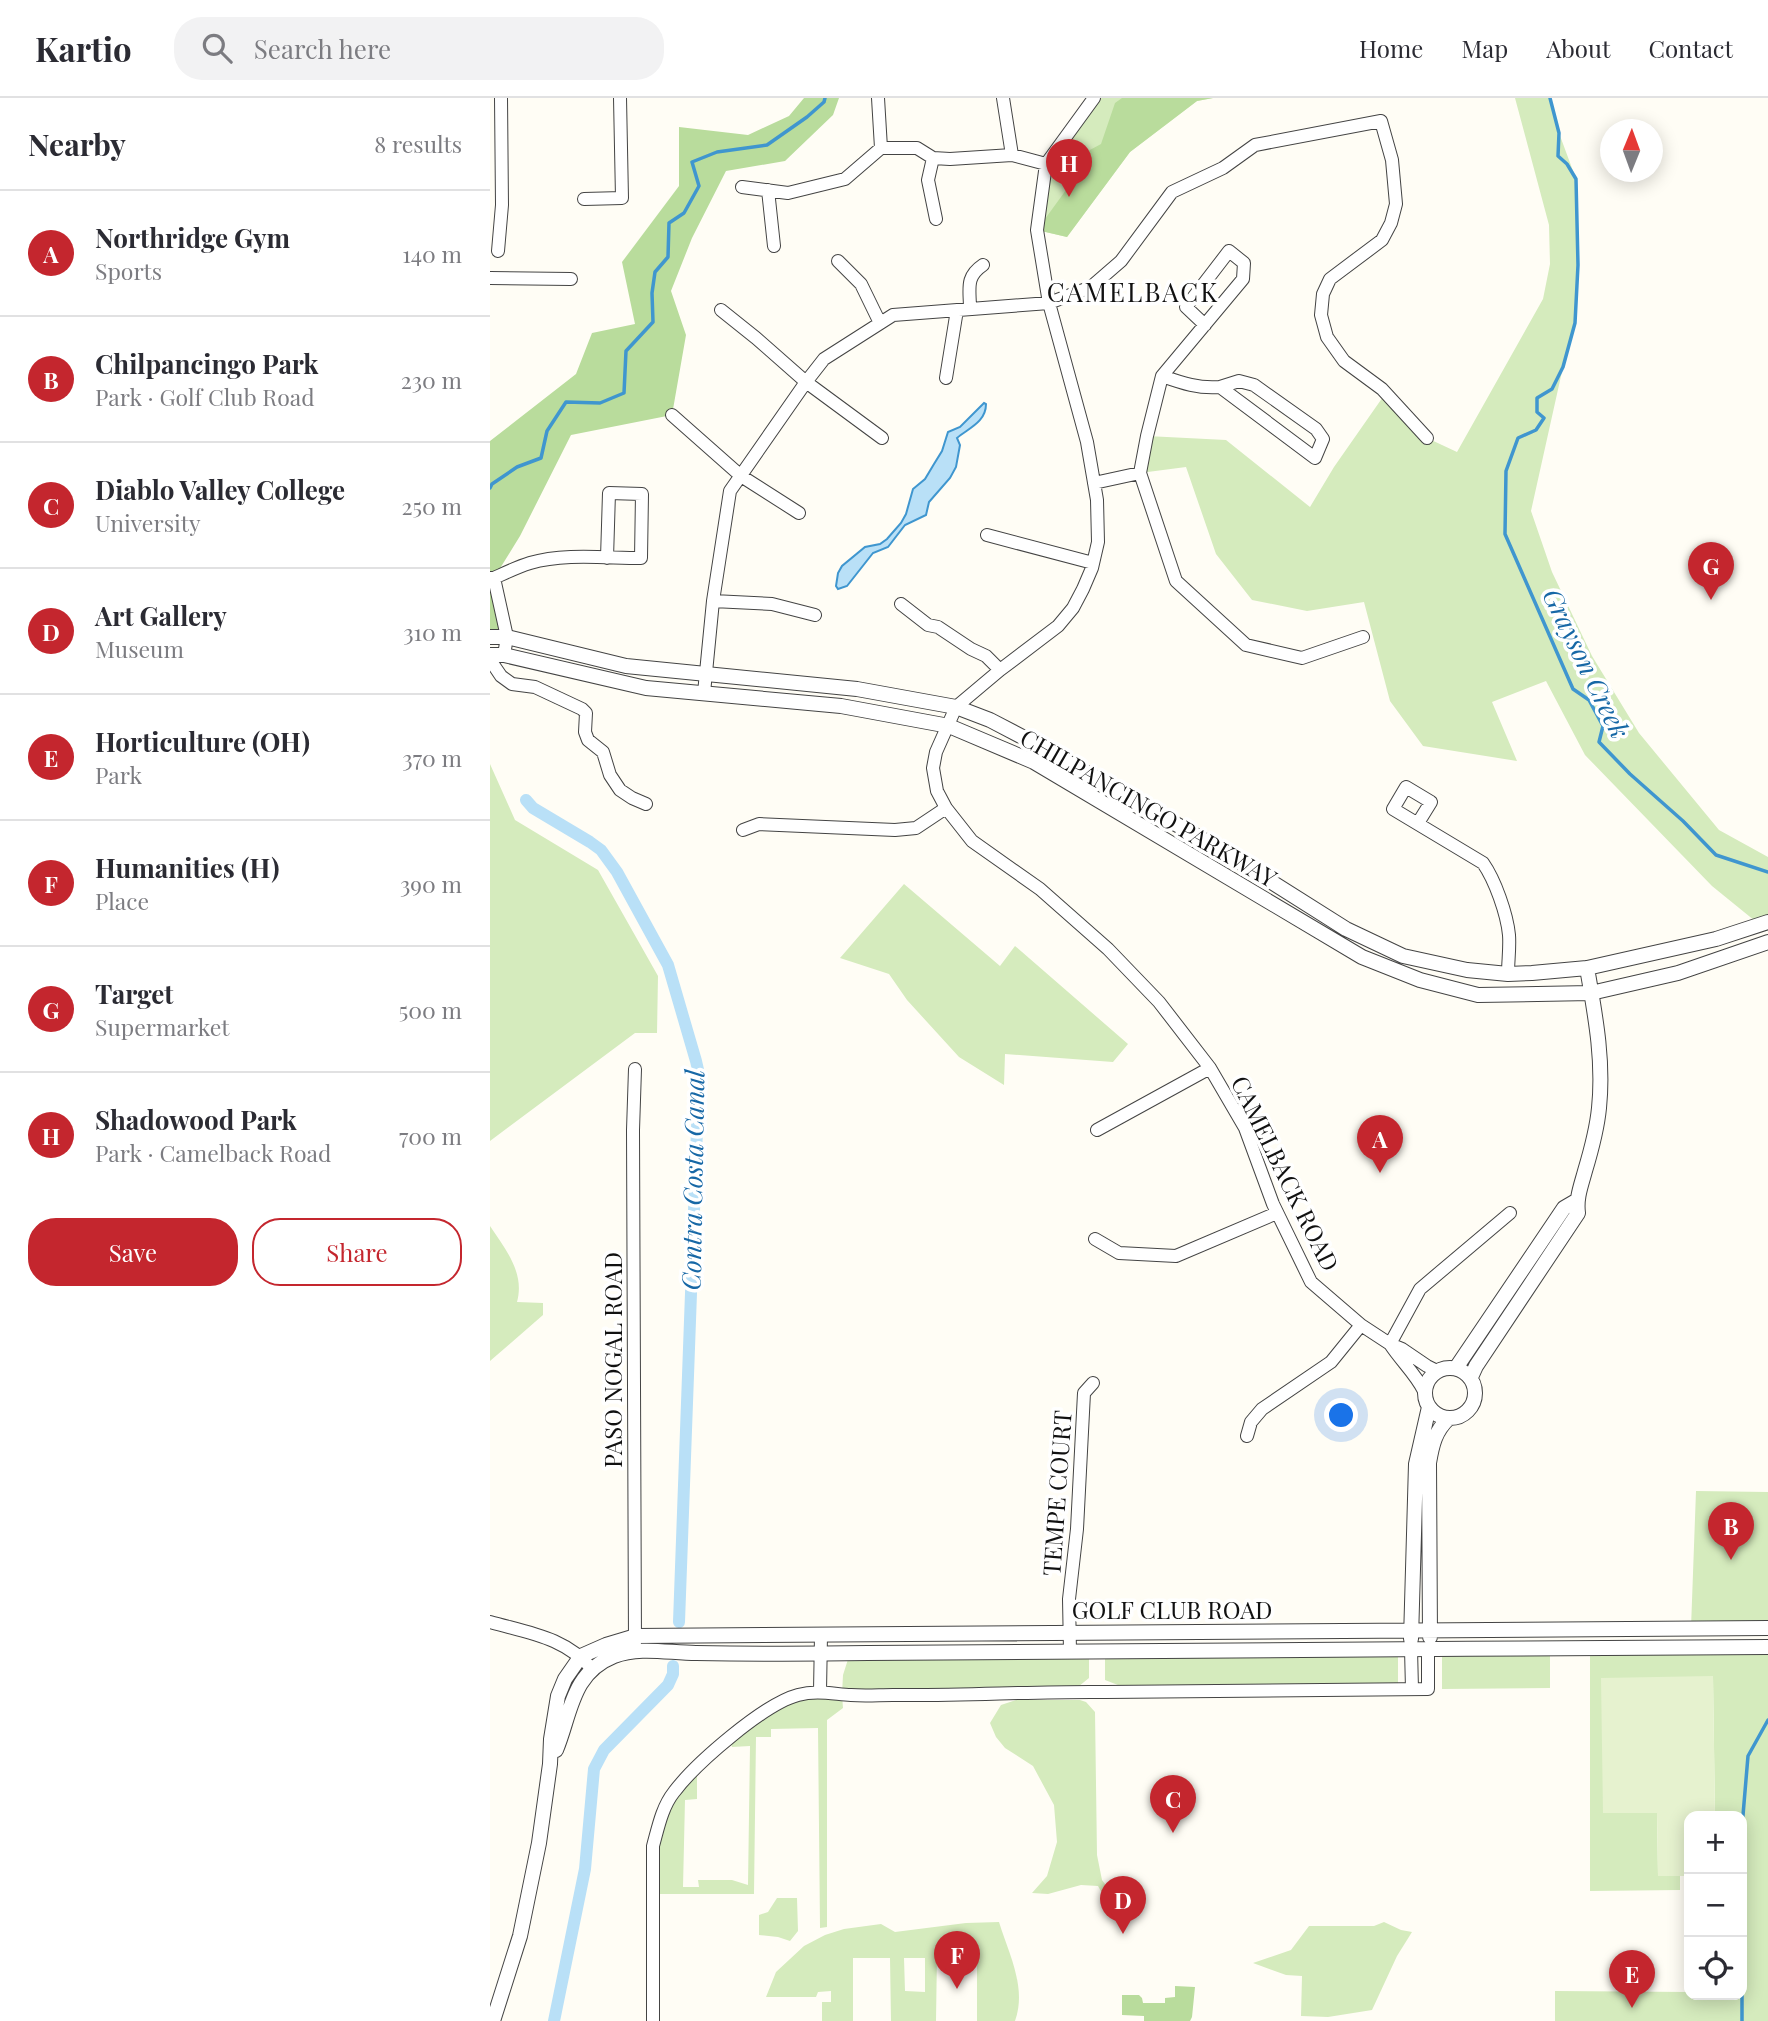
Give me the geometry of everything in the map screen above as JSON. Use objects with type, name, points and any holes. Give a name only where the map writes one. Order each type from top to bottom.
[{"type":"street","points":[[498,251],[496,204],[501,98]]},
{"type":"street","points":[[584,199],[622,198],[620,98]]},
{"type":"street","points":[[878,98],[881,148]]},
{"type":"street","points":[[1003,98],[1012,155]]},
{"type":"street","name":"CAMELBACK ROAD","points":[[1094,98],[1046,164],[1037,230],[1049,303],[1087,442],[1097,499],[1098,542],[1083,589],[1073,608],[1058,626],[956,708],[936,752],[933,768],[937,792],[972,841],[1040,889],[1108,949],[1158,1002],[1210,1068],[1245,1128],[1277,1213],[1311,1282],[1361,1325],[1437,1371]]},
{"type":"street","points":[[704,693],[713,601],[730,491],[824,359],[892,315],[1049,303],[1091,287],[1121,261],[1172,192],[1223,168],[1255,145],[1381,121],[1392,160],[1396,204],[1391,223],[1382,240],[1330,279],[1323,294],[1321,316],[1327,337],[1344,361],[1382,389],[1427,438]]},
{"type":"street","points":[[742,187],[788,193],[845,179],[881,148],[917,148],[933,158],[950,159],[1012,155],[1046,164]]},
{"type":"street","points":[[933,158],[928,180],[936,219]]},
{"type":"street","points":[[768,190],[774,246]]},
{"type":"street","points":[[1205,325],[1186,307],[1229,251],[1244,263],[1243,279],[1205,325],[1162,376],[1140,473],[1177,582],[1246,645],[1302,658],[1363,637]]},
{"type":"street","points":[[838,261],[861,284],[880,323]]},
{"type":"street","points":[[946,378],[970,279],[974,271],[983,265]]},
{"type":"street","points":[[490,278],[571,279]]},
{"type":"street","points":[[721,310],[806,382],[882,438]]},
{"type":"street","points":[[1162,376],[1192,387],[1220,387],[1239,382],[1254,385],[1316,429],[1322,439],[1315,458],[1220,387]]},
{"type":"street","points":[[672,415],[741,476],[799,513]]},
{"type":"street","points":[[1094,483],[1140,473]]},
{"type":"street","points":[[607,558],[608,493],[642,494],[641,558],[607,558],[563,558],[530,563],[492,578],[507,637],[495,657],[501,676],[512,684],[535,687],[582,709],[586,713],[587,740],[603,752],[610,775],[620,790],[646,804]]},
{"type":"street","points":[[987,535],[1093,563]]},
{"type":"street","points":[[713,601],[772,604],[815,615]]},
{"type":"street","points":[[901,604],[928,625],[938,627],[986,656],[1000,670]]},
{"type":"street","name":"CHILPANCINGO PARKWAY","points":[[490,638],[507,637],[626,666],[857,689],[956,708],[990,720],[1034,743],[1216,848],[1346,929],[1403,956],[1467,970],[1508,974],[1587,968],[1716,939],[1768,922]]},
{"type":"street","name":"CHILPANCINGO PARKWAY","points":[[495,657],[646,688],[841,706],[949,726],[1034,762],[1362,957],[1419,980],[1478,995],[1591,993],[1678,973],[1768,942]]},
{"type":"street","points":[[743,831],[759,824],[895,830],[916,828],[946,808]]},
{"type":"street","points":[[1418,823],[1483,863],[1491,874],[1507,924],[1508,974]]},
{"type":"street","points":[[1743,950],[1750,940],[1768,933]]},
{"type":"street","points":[[1471,1377],[1578,1213],[1576,1201],[1593,1139],[1599,1108],[1601,1073],[1599,1038],[1587,968]]},
{"type":"street","points":[[1097,1130],[1210,1068]]},
{"type":"street","name":"PASO NOGAL ROAD","points":[[635,1069],[632,1130],[635,1643]]},
{"type":"street","points":[[1456,1368],[1563,1208],[1576,1201]]},
{"type":"street","points":[[1095,1239],[1119,1253],[1176,1256],[1277,1213]]},
{"type":"street","points":[[1390,1344],[1420,1289],[1510,1213]]},
{"type":"street","points":[[1247,1436],[1251,1422],[1262,1409],[1331,1362],[1361,1325]]},
{"type":"street","name":"CAMELBACK ROAD","points":[[1390,1344],[1410,1368],[1424,1391]]},
{"type":"street","points":[[653,2021],[653,1846],[660,1819],[673,1793],[721,1746],[763,1712],[796,1695],[820,1691],[859,1696],[1057,1691],[1428,1689],[1431,1630],[1429,1463],[1435,1437],[1441,1426],[1449,1418],[1464,1414],[1474,1403],[1476,1391],[1471,1377],[1456,1368],[1437,1371],[1431,1376],[1424,1391],[1429,1407],[1435,1413],[1449,1418]]},
{"type":"street","name":"TEMPE COURT","points":[[1070,1651],[1069,1599],[1077,1529],[1084,1393],[1093,1383]]},
{"type":"street","points":[[1412,1689],[1416,1464],[1429,1407]]},
{"type":"street","points":[[490,1622],[559,1643],[581,1656],[593,1670]]},
{"type":"street","name":"GOLF CLUB ROAD","points":[[581,1656],[606,1645],[821,1634],[1768,1628]]},
{"type":"street","points":[[820,1691],[821,1634]]},
{"type":"street","points":[[550,1764],[578,1687],[605,1660],[635,1643]]},
{"type":"street","name":"GOLF CLUB ROAD","points":[[635,1643],[693,1653],[1768,1647]]},
{"type":"street","points":[[492,2021],[520,1936],[539,1843],[558,1696],[565,1679],[581,1656]]},
{"type":"green space","points":[[804,98],[839,98],[833,115],[785,161],[726,171],[692,238],[671,291],[686,335],[672,415],[571,435],[520,536],[494,578],[507,637],[490,637],[490,441],[576,374],[592,333],[635,324],[622,262],[679,186],[679,127],[748,135],[789,116]]},
{"type":"green space","points":[[1094,98],[1213,98],[1197,101],[1130,152],[1067,237],[1037,230],[1046,164]]},
{"type":"green space","points":[[1122,98],[1213,98],[1197,101],[1130,152],[1067,237],[1037,230],[1066,190],[1077,157],[1101,144],[1115,103]]},
{"type":"green space","points":[[1515,98],[1550,98],[1559,133],[1576,179],[1578,265],[1575,323],[1531,511],[1552,572],[1592,656],[1639,733],[1719,830],[1768,857],[1768,922],[1760,925],[1712,886],[1585,755],[1546,681],[1492,702],[1517,761],[1423,746],[1390,701],[1364,602],[1307,611],[1252,600],[1216,554],[1186,467],[1140,473],[1147,436],[1226,440],[1310,507],[1334,467],[1385,394],[1427,438],[1457,452],[1543,299],[1550,264],[1549,225]]},
{"type":"green space","points":[[490,764],[515,820],[598,870],[658,976],[657,1033],[635,1033],[490,1141]]},
{"type":"green space","points":[[904,884],[1000,966],[1015,946],[1128,1044],[1113,1062],[1005,1054],[1004,1085],[959,1057],[907,1000],[889,974],[840,958]]},
{"type":"green space","points":[[490,1226],[508,1253],[516,1272],[519,1291],[517,1302],[543,1303],[543,1315],[490,1361]]},
{"type":"green space","points":[[1696,1491],[1768,1492],[1768,1628],[1691,1628]]},
{"type":"green space","points":[[1768,1647],[1768,2021],[1555,2021],[1555,1991],[1684,1992],[1684,2000],[1747,2000],[1747,1811],[1715,1811],[1713,1677],[1603,1813],[1657,1812],[1658,1876],[1680,1876],[1680,1890],[1590,1891],[1590,1648]]},
{"type":"green space","points":[[1550,1648],[1550,1688],[1442,1689],[1442,1649]]},
{"type":"green space","points":[[1398,1649],[1398,1689],[1136,1692],[1105,1680],[1105,1651]]},
{"type":"green space","points":[[1089,1651],[1089,1678],[1073,1691],[842,1695],[843,1708],[827,1720],[827,1927],[820,1928],[818,1728],[771,1729],[771,1737],[756,1737],[754,1894],[653,1894],[660,1820],[697,1767],[697,1799],[685,1800],[683,1887],[699,1887],[698,1880],[732,1880],[748,1885],[750,1746],[732,1747],[729,1738],[796,1695],[842,1694],[843,1675],[850,1653]]},
{"type":"green space","points":[[1713,1676],[1715,1811],[1684,1811],[1684,1876],[1658,1876],[1657,1813],[1603,1813],[1601,1678]]},
{"type":"green space","points":[[1016,1700],[1080,1700],[1086,1702],[1095,1712],[1097,1855],[1102,1880],[1122,1907],[1107,1898],[1098,1886],[1081,1885],[1048,1894],[1032,1893],[1047,1876],[1057,1842],[1054,1805],[1033,1766],[1005,1748],[990,1723],[1001,1705]]},
{"type":"green space","points":[[777,1898],[797,1898],[798,1931],[790,1941],[759,1935],[759,1915],[768,1912]]},
{"type":"green space","points":[[999,1922],[1018,1984],[1015,2021],[977,2021],[977,1951],[937,1953],[936,2021],[891,2021],[890,1958],[853,1958],[853,2021],[822,2021],[822,2002],[831,2002],[831,1991],[818,1992],[816,1997],[766,1997],[776,1972],[804,1946],[825,1935],[844,1929],[881,1924],[895,1932],[966,1923]],"holes":[[[904,1958],[925,1958],[925,1992],[905,1991]]]},
{"type":"green space","points":[[1384,1922],[1412,1932],[1397,1956],[1372,2010],[1328,2017],[1301,2016],[1302,1976],[1286,1975],[1253,1963],[1291,1950],[1309,1926],[1374,1926]]},
{"type":"green space","points":[[1175,1986],[1195,1987],[1190,2021],[1144,2021],[1144,2016],[1122,2015],[1122,1995],[1139,1995],[1143,2003],[1165,2003],[1165,1998],[1175,1997]]},
{"type":"water","points":[[984,403],[985,410],[980,420],[957,438],[960,445],[956,467],[929,502],[926,515],[905,525],[888,547],[873,553],[847,586],[838,589],[838,573],[842,566],[865,547],[880,544],[887,539],[901,523],[913,489],[925,479],[942,451],[948,432],[960,427]]},
{"type":"waterway","points":[[490,488],[517,467],[541,458],[547,431],[566,402],[600,403],[624,393],[626,351],[653,322],[652,293],[655,272],[668,257],[669,223],[684,213],[699,186],[692,162],[717,152],[767,145],[807,117],[825,98]]},
{"type":"waterway","name":"Grayson Creek","points":[[1550,98],[1559,133],[1558,156],[1567,164],[1576,179],[1578,265],[1575,323],[1563,367],[1552,389],[1537,398],[1537,412],[1544,418],[1536,430],[1518,438],[1506,471],[1505,534],[1573,689],[1589,700],[1603,726],[1599,742],[1716,855],[1768,872]]},
{"type":"waterway","name":"Contra Costa Canal","points":[[526,800],[533,808],[601,850],[617,872],[668,965],[699,1074],[679,1622]]},
{"type":"waterway","name":"Contra Costa Canal","points":[[554,2021],[585,1869],[594,1769],[604,1750],[668,1685],[673,1666]]},
{"type":"waterway","name":"Grayson Creek","points":[[1742,2021],[1742,1827],[1748,1756],[1768,1720]]},
{"type":"place","name":"Shadowood Park","points":[[1069,197]]},
{"type":"place","name":"Target","points":[[1711,600]]},
{"type":"place","name":"Northridge Gym","points":[[1380,1173]]},
{"type":"place","name":"Chilpancingo Park","points":[[1731,1560]]},
{"type":"place","name":"Diablo Valley College","points":[[1173,1833]]},
{"type":"place","name":"Art Gallery","points":[[1123,1934]]},
{"type":"place","name":"Humanities (H)","points":[[957,1989]]},
{"type":"place","name":"Horticulture (OH)","points":[[1632,2008]]},
{"type":"district","name":"CAMELBACK","points":[[1133,291]]}]
